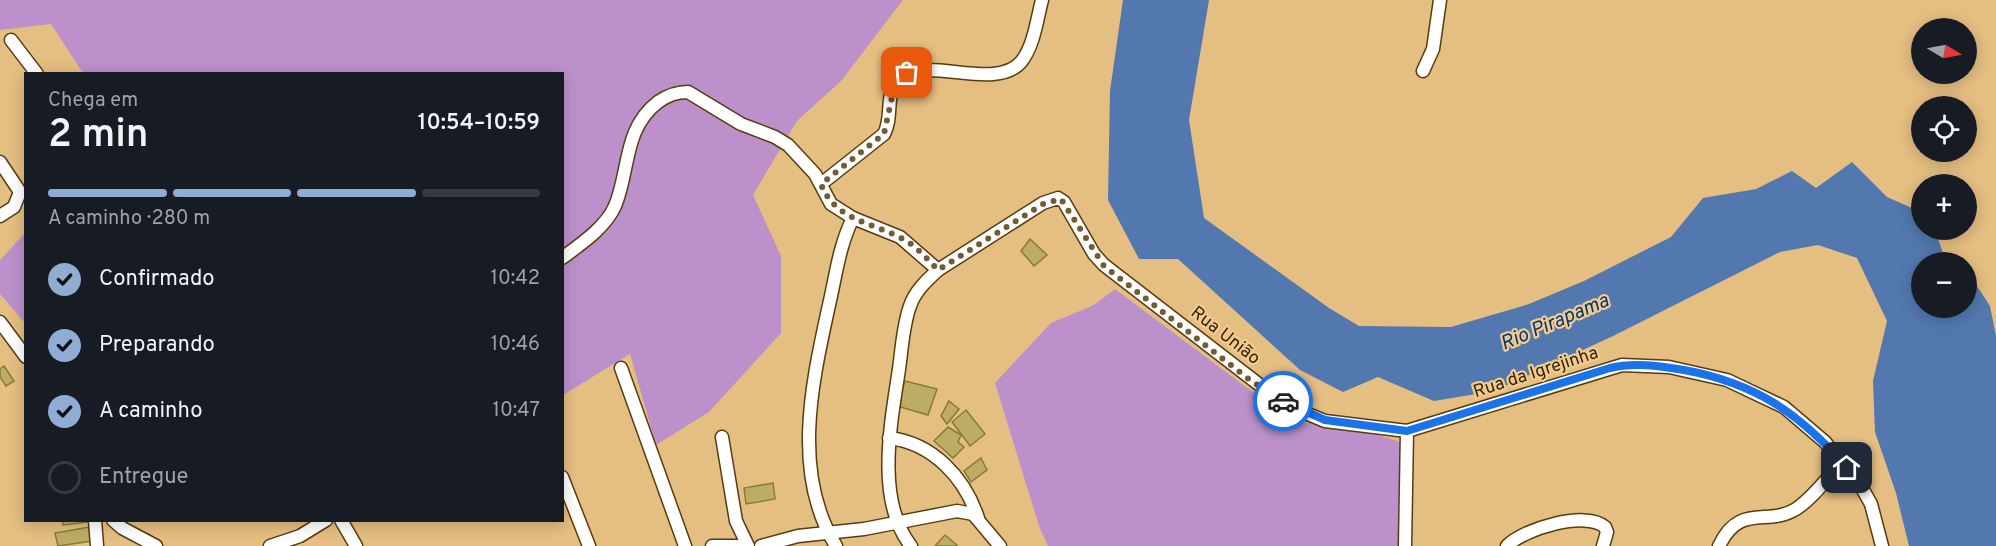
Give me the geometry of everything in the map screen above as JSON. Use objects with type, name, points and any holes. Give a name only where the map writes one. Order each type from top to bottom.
[{"type":"street","points":[[821,184],[884,134],[892,92],[901,76],[907,73],[927,71],[1005,73],[1016,66],[1025,57],[1042,0]]},
{"type":"street","points":[[1423,71],[1432,49],[1440,0]]},
{"type":"street","points":[[11,40],[35,72]]},
{"type":"street","points":[[564,256],[603,223],[614,208],[628,150],[639,121],[661,100],[679,92],[688,92],[741,124],[775,137],[797,154],[821,184],[831,204],[853,218],[905,240],[938,270],[926,280],[910,305],[888,438],[896,522],[911,546]]},
{"type":"street","points":[[0,162],[23,190],[14,207],[0,216]]},
{"type":"street","name":"Rua União","points":[[938,270],[1043,204],[1058,198],[1064,202],[1090,248],[1104,266],[1274,396],[1298,410],[1325,420],[1407,431]]},
{"type":"street","points":[[836,546],[821,517],[813,481],[809,445],[810,404],[838,253],[853,218]]},
{"type":"street","points":[[0,322],[24,354]]},
{"type":"street","name":"Rua da Igrejinha","points":[[1407,431],[1610,368],[1638,364],[1703,373],[1748,388],[1798,417],[1842,462],[1871,504],[1882,546]]},
{"type":"street","points":[[621,368],[685,546]]},
{"type":"street","points":[[1406,546],[1407,431]]},
{"type":"street","points":[[722,437],[736,521],[748,546]]},
{"type":"street","points":[[888,438],[906,440],[920,446],[938,459],[967,490],[978,518],[1000,546]]},
{"type":"street","points":[[1719,546],[1730,530],[1746,519],[1796,509],[1842,462]]},
{"type":"street","points":[[564,482],[589,546]]},
{"type":"street","points":[[761,546],[798,536],[957,511],[967,512],[978,518]]},
{"type":"street","points":[[95,522],[97,546]]},
{"type":"street","points":[[115,522],[156,546]]},
{"type":"street","points":[[270,546],[300,536],[323,522]]},
{"type":"street","points":[[342,522],[356,546]]},
{"type":"street","points":[[1507,546],[1519,537],[1544,526],[1584,522],[1595,522],[1605,527],[1603,546]]},
{"type":"street","points":[[712,546],[739,546]]},
{"type":"shaded area","points":[[0,0],[903,0],[841,81],[797,121],[753,195],[781,256],[781,333],[709,412],[656,445],[630,354],[564,394],[564,72],[82,72],[51,24],[0,30]]},
{"type":"shaded area","points":[[24,234],[24,322],[0,294],[0,260]]},
{"type":"shaded area","points":[[1115,289],[1258,396],[1306,423],[1339,423],[1407,444],[1402,546],[1048,546],[1039,526],[995,383],[1051,323],[1094,305]]},
{"type":"water","name":"Rio Pirapama","points":[[1123,0],[1209,0],[1189,120],[1204,218],[1329,308],[1359,326],[1451,327],[1529,304],[1584,281],[1671,237],[1703,198],[1756,189],[1792,171],[1816,188],[1852,162],[1887,197],[1911,208],[1911,240],[1938,240],[1943,252],[1911,252],[1911,318],[1977,318],[1977,286],[1990,306],[1996,336],[1996,546],[1909,546],[1896,493],[1875,432],[1873,381],[1887,321],[1857,258],[1818,245],[1780,252],[1613,336],[1494,391],[1434,401],[1378,377],[1343,392],[1300,370],[1178,259],[1139,259],[1108,200],[1110,91]]},
{"type":"building","points":[[1030,239],[1047,255],[1034,266],[1021,251]]},
{"type":"building","points":[[4,366],[14,381],[6,386],[0,377],[0,369]]},
{"type":"building","points":[[905,381],[937,389],[928,415],[897,406]]},
{"type":"building","points":[[949,401],[959,409],[947,424],[941,416]]},
{"type":"building","points":[[966,410],[985,434],[970,446],[952,422]]},
{"type":"building","points":[[948,427],[961,435],[958,442],[964,447],[953,458],[934,441]]},
{"type":"building","points":[[981,458],[987,470],[971,482],[964,471]]},
{"type":"building","points":[[773,483],[775,499],[746,504],[744,488]]},
{"type":"building","points":[[62,522],[88,522],[63,525]]},
{"type":"building","points":[[89,527],[92,541],[58,546],[55,533]]},
{"type":"building","points":[[945,535],[957,545],[935,546]]},
{"type":"way so far","points":[[907,73],[895,83],[887,129],[884,134],[821,184],[831,204],[853,218],[910,243],[938,270],[1043,204],[1052,199],[1061,199],[1094,254],[1104,266],[1163,309],[1250,380],[1283,401]]},
{"type":"route","points":[[1283,401],[1298,410],[1325,420],[1407,431],[1622,365],[1669,367],[1727,380],[1784,407],[1813,430],[1847,468]]}]
